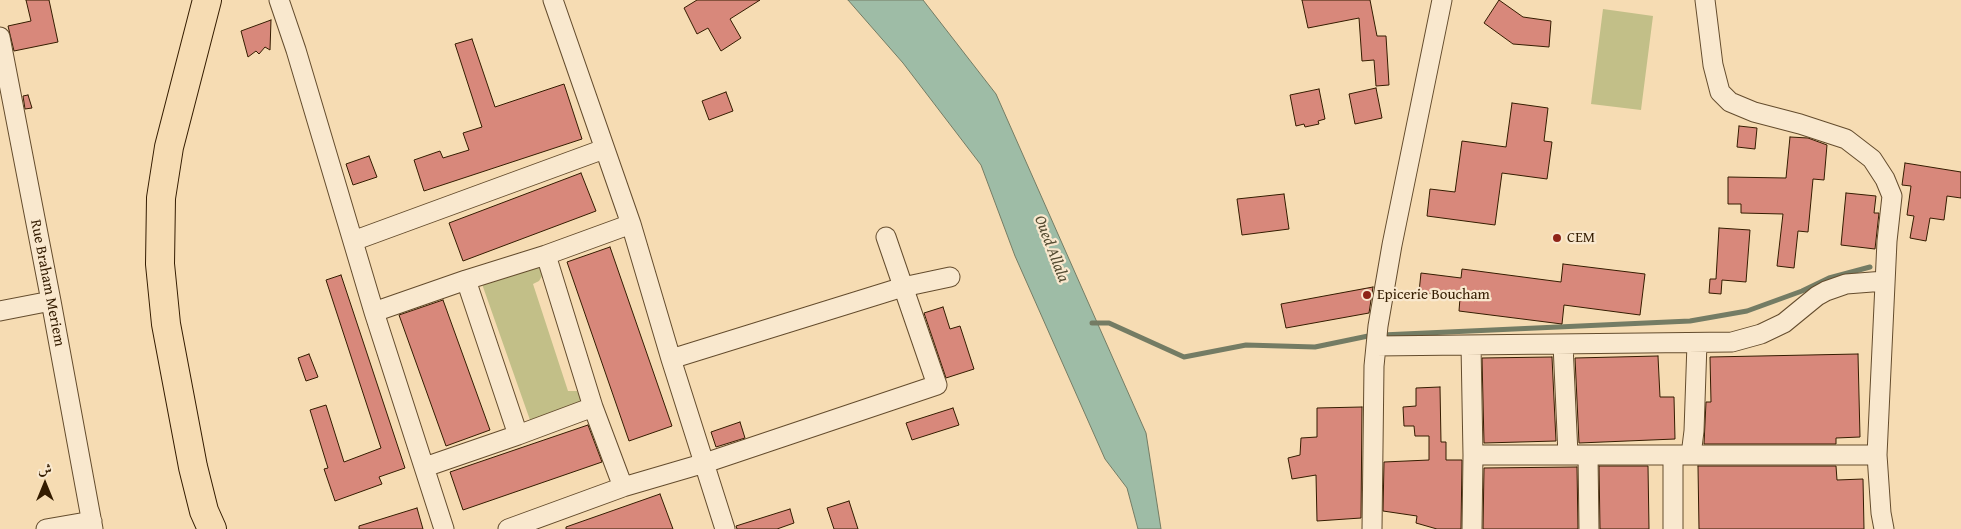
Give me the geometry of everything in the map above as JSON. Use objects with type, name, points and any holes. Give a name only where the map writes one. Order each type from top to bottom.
[{"type":"main road","points":[[207,0],[169,146],[161,198],[160,264],[166,324],[191,458],[204,511],[212,529]]},
{"type":"street","points":[[279,0],[296,50],[374,312],[444,529]]},
{"type":"street","points":[[553,0],[631,224],[671,360],[725,529]]},
{"type":"street","points":[[1372,529],[1377,338],[1392,245],[1442,0]]},
{"type":"street","points":[[1705,0],[1714,65],[1720,92],[1730,102],[1754,112],[1846,139],[1872,159],[1885,179],[1892,196],[1885,281],[1877,455],[1881,514],[1884,529]]},
{"type":"street","name":"Rue Braham Meriem","points":[[0,37],[4,81],[52,300],[92,525]]},
{"type":"street","points":[[353,241],[604,149]]},
{"type":"street","points":[[374,312],[546,255],[631,224]]},
{"type":"street","points":[[508,529],[622,487],[705,463],[938,385],[886,237]]},
{"type":"street","points":[[546,255],[593,407],[622,487]]},
{"type":"street","points":[[671,360],[903,286],[950,276]]},
{"type":"street","points":[[466,280],[518,435]]},
{"type":"street","points":[[1377,338],[1471,345],[1732,342],[1761,334],[1784,323],[1826,291],[1846,284],[1885,281]]},
{"type":"street","points":[[0,311],[52,300]]},
{"type":"street","points":[[1673,529],[1682,455],[1694,431],[1697,343]]},
{"type":"street","points":[[1563,344],[1568,455]]},
{"type":"street","points":[[1471,345],[1472,529]]},
{"type":"street","points":[[425,467],[593,407]]},
{"type":"street","points":[[1473,455],[1877,455]]},
{"type":"street","points":[[1588,455],[1589,529]]},
{"type":"street","points":[[46,529],[92,525]]},
{"type":"shaded area","points":[[1603,9],[1653,16],[1641,110],[1591,104]]},
{"type":"shaded area","points":[[537,267],[541,270],[542,276],[539,281],[533,284],[568,391],[577,391],[581,399],[579,404],[574,407],[530,420],[482,284]]},
{"type":"water","name":"Oued Allala","points":[[848,0],[923,0],[996,94],[1146,433],[1161,529],[1138,529],[1127,488],[1105,459],[1015,256],[981,165],[903,63]]},
{"type":"building","points":[[26,0],[49,0],[58,42],[14,51],[8,26],[31,21]]},
{"type":"building","points":[[697,0],[760,0],[730,19],[741,38],[721,51],[708,28],[697,34],[684,8]]},
{"type":"building","points":[[1302,0],[1370,0],[1377,36],[1386,36],[1389,85],[1376,86],[1374,60],[1362,61],[1359,18],[1308,28]]},
{"type":"building","points":[[1499,0],[1523,17],[1551,21],[1549,47],[1513,44],[1484,23]]},
{"type":"building","points":[[271,20],[270,50],[265,47],[259,54],[256,51],[248,57],[241,31]]},
{"type":"building","points":[[472,39],[495,107],[564,84],[582,139],[424,191],[414,160],[440,151],[443,158],[469,150],[463,133],[482,127],[455,44]]},
{"type":"building","points":[[1376,88],[1382,118],[1355,124],[1349,94]]},
{"type":"building","points":[[1319,89],[1325,119],[1318,121],[1319,124],[1305,127],[1304,124],[1296,126],[1290,95]]},
{"type":"building","points":[[726,92],[733,111],[709,120],[702,101]]},
{"type":"building","points":[[28,95],[32,108],[25,109],[23,96]]},
{"type":"building","points":[[1512,103],[1548,108],[1544,141],[1552,142],[1547,179],[1502,173],[1495,225],[1427,216],[1430,189],[1455,192],[1462,141],[1506,147]]},
{"type":"building","points":[[1739,126],[1757,128],[1755,149],[1737,147]]},
{"type":"building","points":[[1790,137],[1808,138],[1827,145],[1824,180],[1813,179],[1808,232],[1798,231],[1794,268],[1777,266],[1783,214],[1741,213],[1741,204],[1728,204],[1728,177],[1786,178]]},
{"type":"building","points":[[369,156],[377,177],[353,185],[346,164]]},
{"type":"building","points":[[1905,163],[1961,172],[1961,198],[1947,196],[1944,220],[1930,218],[1926,241],[1910,238],[1914,216],[1907,215],[1911,186],[1902,185]]},
{"type":"building","points":[[581,173],[596,211],[463,261],[449,223]]},
{"type":"building","points":[[1846,193],[1876,196],[1874,213],[1879,213],[1875,249],[1841,245]]},
{"type":"building","points":[[1284,194],[1289,229],[1242,235],[1237,199]]},
{"type":"building","points":[[1719,228],[1750,230],[1746,282],[1722,280],[1721,294],[1709,293],[1710,279],[1716,279]]},
{"type":"building","points":[[610,247],[672,426],[629,441],[567,262]]},
{"type":"building","points":[[1563,264],[1645,274],[1640,315],[1564,305],[1562,324],[1459,311],[1460,298],[1419,292],[1421,273],[1461,278],[1462,269],[1561,282]]},
{"type":"building","points":[[341,275],[405,468],[379,477],[382,484],[335,501],[324,469],[328,468],[310,410],[326,405],[344,462],[381,448],[326,280]]},
{"type":"building","points":[[1373,287],[1369,313],[1286,328],[1281,304]]},
{"type":"building","points":[[443,300],[490,430],[446,446],[399,315]]},
{"type":"building","points":[[943,307],[950,329],[960,326],[974,369],[946,378],[924,313]]},
{"type":"building","points":[[309,354],[318,377],[306,381],[298,358]]},
{"type":"building","points":[[1858,354],[1860,437],[1836,438],[1836,444],[1704,444],[1706,402],[1711,402],[1710,357]]},
{"type":"building","points":[[1658,356],[1660,397],[1674,397],[1675,439],[1579,443],[1575,358]]},
{"type":"building","points":[[1552,357],[1556,441],[1484,443],[1482,358]]},
{"type":"building","points":[[1440,387],[1441,442],[1446,442],[1446,460],[1462,460],[1461,529],[1437,529],[1416,523],[1417,516],[1383,511],[1384,462],[1429,460],[1429,436],[1415,436],[1414,426],[1404,426],[1403,407],[1416,406],[1416,388]]},
{"type":"building","points":[[1362,407],[1361,518],[1317,521],[1316,475],[1292,479],[1288,458],[1300,455],[1301,438],[1317,437],[1317,408]]},
{"type":"building","points":[[953,408],[959,425],[912,440],[906,423]]},
{"type":"building","points":[[740,422],[745,438],[716,447],[711,432]]},
{"type":"building","points":[[588,425],[602,462],[463,510],[450,472]]},
{"type":"building","points":[[1599,466],[1648,466],[1649,529],[1600,529]]},
{"type":"building","points":[[1698,466],[1836,466],[1837,480],[1863,479],[1864,529],[1699,529]]},
{"type":"building","points":[[1577,467],[1578,529],[1483,529],[1484,468]]},
{"type":"building","points":[[660,494],[673,529],[566,529],[566,527]]},
{"type":"building","points":[[849,501],[858,529],[834,529],[827,508]]},
{"type":"building","points":[[417,508],[423,529],[359,529],[359,526]]},
{"type":"building","points":[[790,509],[794,523],[777,529],[737,529],[736,526]]},
{"type":"waterway","points":[[1382,335],[1690,321],[1747,311],[1802,291],[1829,278],[1870,267]]},
{"type":"waterway","points":[[1092,323],[1109,323],[1184,357],[1246,345],[1315,347],[1373,335]]},
{"type":"place","name":"CEM","points":[[1557,238]]},
{"type":"place","name":"Epicerie Boucham","points":[[1367,295]]}]
